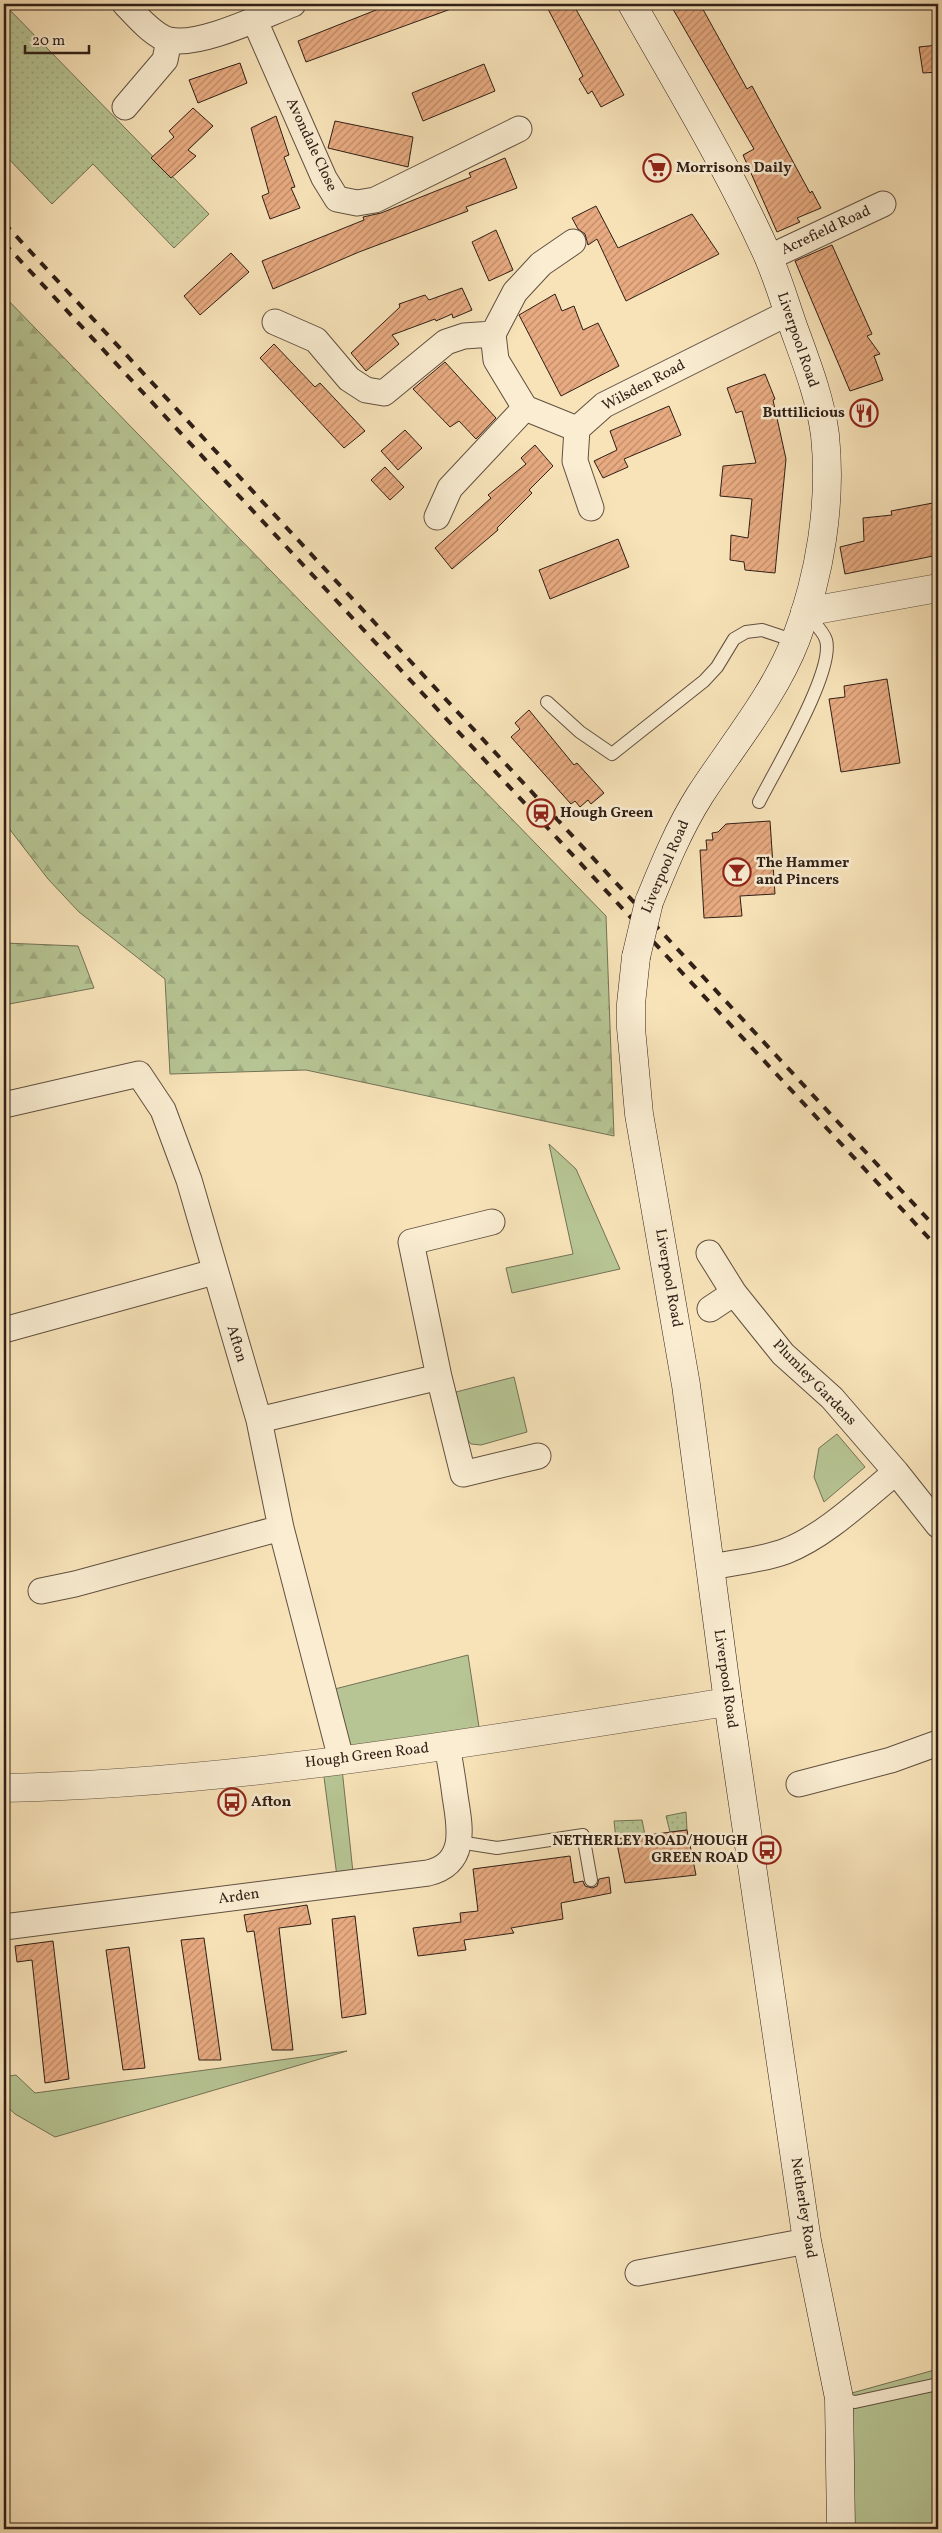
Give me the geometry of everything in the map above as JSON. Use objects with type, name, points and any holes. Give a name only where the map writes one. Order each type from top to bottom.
[{"type":"main road","name":"Liverpool Road","points":[[632,4],[724,167],[768,258],[815,390],[825,435],[823,525],[818,564],[805,612],[795,641],[760,708],[699,797],[682,827],[649,902],[636,957],[631,1004],[631,1028],[639,1114],[677,1332],[711,1567],[728,1702],[756,1888]]},
{"type":"main road","points":[[805,612],[938,588]]},
{"type":"main road","name":"Hough Green Road","points":[[4,1788],[152,1782],[447,1745],[728,1702]]},
{"type":"main road","name":"Netherley Road","points":[[756,1888],[807,2241],[839,2398],[842,2529]]},
{"type":"street","points":[[125,4],[144,24],[169,40],[206,38],[293,4]]},
{"type":"street","name":"Avondale Close","points":[[254,19],[324,178],[337,199],[357,203],[375,200],[519,129]]},
{"type":"street","points":[[126,107],[164,60],[169,40]]},
{"type":"street","name":"Acrefield Road","points":[[768,258],[884,204]]},
{"type":"street","points":[[573,242],[541,264],[515,292],[493,334],[496,360],[525,408],[577,429],[575,461],[591,508]]},
{"type":"street","name":"Wilsden Road","points":[[577,429],[604,405],[788,313]]},
{"type":"street","points":[[275,322],[316,340],[349,380],[366,390],[384,394],[446,342],[464,336],[493,334]]},
{"type":"street","points":[[437,517],[450,488],[525,408]]},
{"type":"street","name":"Afton","points":[[4,1105],[140,1074],[166,1118],[189,1180],[214,1272],[259,1420],[281,1528],[341,1759]]},
{"type":"street","points":[[492,1222],[411,1242],[439,1377],[463,1474],[538,1456]]},
{"type":"street","name":"Plumley Gardens","points":[[709,1253],[734,1292],[783,1354],[832,1398],[896,1472],[938,1525]]},
{"type":"street","points":[[4,1330],[214,1272]]},
{"type":"street","points":[[710,1310],[734,1292]]},
{"type":"street","points":[[259,1420],[439,1377]]},
{"type":"street","points":[[711,1567],[765,1557],[788,1550],[814,1536],[896,1472]]},
{"type":"street","points":[[41,1591],[82,1582],[281,1528]]},
{"type":"street","points":[[799,1784],[891,1760],[938,1743]]},
{"type":"street","name":"Arden","points":[[4,1927],[428,1873],[446,1865],[456,1851],[459,1842],[460,1824],[447,1745]]},
{"type":"street","points":[[638,2273],[807,2241]]},
{"type":"lane","points":[[759,802],[798,727],[827,657],[826,638],[805,612]]},
{"type":"lane","points":[[548,702],[580,732],[612,754],[704,681],[717,667],[734,639],[746,632],[762,630],[795,641]]},
{"type":"lane","points":[[459,1842],[497,1848],[582,1835],[591,1880]]},
{"type":"lane","points":[[839,2398],[855,2402],[938,2384]]},
{"type":"green space","points":[[4,4],[209,214],[174,248],[93,164],[52,204],[4,154]]},
{"type":"green space","points":[[4,296],[606,916],[614,1136],[306,1070],[170,1074],[165,979],[79,912],[48,879],[4,822]]},
{"type":"green space","points":[[4,943],[78,946],[94,988],[4,1005]]},
{"type":"green space","points":[[549,1144],[576,1169],[620,1269],[512,1293],[506,1268],[573,1254]]},
{"type":"green space","points":[[514,1377],[527,1432],[481,1445],[471,1444],[466,1438],[456,1392]]},
{"type":"green space","points":[[837,1434],[865,1467],[824,1502],[814,1477],[819,1448]]},
{"type":"green space","points":[[468,1655],[481,1740],[341,1759],[354,1882],[338,1884],[322,1762],[340,1759],[323,1692]]},
{"type":"green space","points":[[686,1812],[687,1830],[670,1832],[666,1816]]},
{"type":"green space","points":[[642,1820],[645,1835],[616,1839],[614,1821]]},
{"type":"green space","points":[[347,2051],[55,2137],[15,2114],[4,2104],[4,2077],[16,2075],[35,2093]]},
{"type":"green space","points":[[938,2369],[938,2529],[851,2529],[852,2393]]},
{"type":"building","points":[[380,4],[459,4],[459,6],[306,62],[298,41],[381,8]]},
{"type":"building","points":[[562,4],[573,4],[624,95],[601,107],[592,91],[588,94],[579,79],[583,76],[548,9]]},
{"type":"building","points":[[670,4],[700,4],[747,89],[752,86],[810,193],[812,191],[821,208],[797,218],[800,222],[777,232],[743,155],[754,149]]},
{"type":"building","points":[[938,45],[938,72],[923,73],[919,47]]},
{"type":"building","points":[[240,63],[247,83],[198,103],[189,80]]},
{"type":"building","points":[[484,64],[495,91],[423,121],[412,93]]},
{"type":"building","points":[[193,108],[213,126],[188,150],[196,156],[171,178],[151,158],[174,137],[169,131]]},
{"type":"building","points":[[276,116],[289,155],[284,157],[295,187],[291,188],[300,208],[270,219],[262,196],[269,193],[251,128]]},
{"type":"building","points":[[335,121],[413,137],[408,167],[328,148]]},
{"type":"building","points":[[505,158],[517,188],[466,207],[468,211],[359,252],[273,289],[262,261],[364,220],[363,217],[381,213],[471,177],[469,173]]},
{"type":"building","points":[[596,206],[618,248],[692,214],[719,254],[626,301],[597,239],[588,245],[585,234],[578,229],[572,218]]},
{"type":"building","points":[[496,230],[513,270],[489,281],[472,242]]},
{"type":"building","points":[[832,245],[872,334],[867,336],[880,354],[874,356],[883,380],[850,391],[795,261]]},
{"type":"building","points":[[231,253],[249,272],[200,315],[184,296]]},
{"type":"building","points":[[462,288],[472,310],[453,318],[452,314],[436,321],[435,319],[392,335],[399,344],[366,371],[351,353],[400,307],[399,304],[425,295],[429,300]]},
{"type":"building","points":[[555,294],[562,311],[574,306],[583,330],[598,323],[619,366],[561,396],[519,315]]},
{"type":"building","points":[[274,344],[315,387],[320,383],[365,431],[344,448],[260,358]]},
{"type":"building","points":[[445,362],[496,418],[476,439],[459,421],[450,427],[413,389]]},
{"type":"building","points":[[765,374],[775,399],[773,400],[786,459],[775,573],[745,570],[744,562],[730,560],[731,535],[748,538],[752,499],[720,496],[723,466],[756,463],[742,411],[736,413],[727,388]]},
{"type":"building","points":[[669,406],[681,435],[624,459],[628,467],[603,478],[594,461],[617,450],[610,431]]},
{"type":"building","points":[[405,430],[422,448],[398,470],[381,451]]},
{"type":"building","points":[[535,445],[553,466],[529,490],[532,493],[497,528],[498,530],[452,569],[435,548],[491,498],[488,495],[526,464],[521,458]]},
{"type":"building","points":[[385,467],[404,487],[390,500],[371,480]]},
{"type":"building","points":[[938,502],[938,555],[845,574],[840,547],[864,541],[863,518],[892,515],[891,511]]},
{"type":"building","points":[[618,539],[629,567],[550,599],[539,570]]},
{"type":"building","points":[[887,679],[900,763],[841,772],[829,699],[845,697],[844,686]]},
{"type":"building","points":[[529,710],[574,765],[577,763],[604,793],[591,804],[588,800],[580,807],[575,801],[571,804],[511,737],[520,729],[515,723]]},
{"type":"building","name":"The Hammer and Pincers","points":[[770,821],[775,894],[740,896],[742,916],[704,918],[700,850],[707,850],[706,840],[713,840],[712,833],[718,832],[726,824]]},
{"type":"building","points":[[687,1830],[696,1875],[625,1883],[616,1839]]},
{"type":"building","points":[[570,1856],[574,1883],[583,1881],[585,1886],[592,1888],[597,1886],[599,1879],[609,1877],[611,1893],[561,1903],[563,1919],[511,1928],[514,1933],[464,1940],[466,1950],[418,1956],[413,1928],[461,1922],[460,1913],[478,1911],[473,1869]]},
{"type":"building","points":[[307,1905],[311,1924],[279,1928],[293,2050],[272,2050],[254,1931],[247,1932],[244,1915]]},
{"type":"building","points":[[355,1916],[366,2014],[342,2018],[332,1919]]},
{"type":"building","points":[[204,1938],[221,2060],[199,2060],[181,1940]]},
{"type":"building","points":[[53,1941],[69,2079],[45,2083],[32,1960],[17,1962],[15,1946]]},
{"type":"building","points":[[129,1947],[145,2068],[123,2070],[106,1950]]},
{"type":"railway","points":[[4,223],[938,1230]]},
{"type":"railway","points":[[4,243],[938,1248]]},
{"type":"place","name":"Morrisons Daily","points":[[657,168]]},
{"type":"place","name":"Buttilicious","points":[[864,413]]},
{"type":"place","name":"Hough Green","points":[[541,813]]},
{"type":"place","name":"The Hammer and Pincers","points":[[737,872]]},
{"type":"place","name":"Afton","points":[[232,1802]]},
{"type":"place","name":"NETHERLEY ROAD/HOUGH GREEN ROAD","points":[[767,1850]]}]
